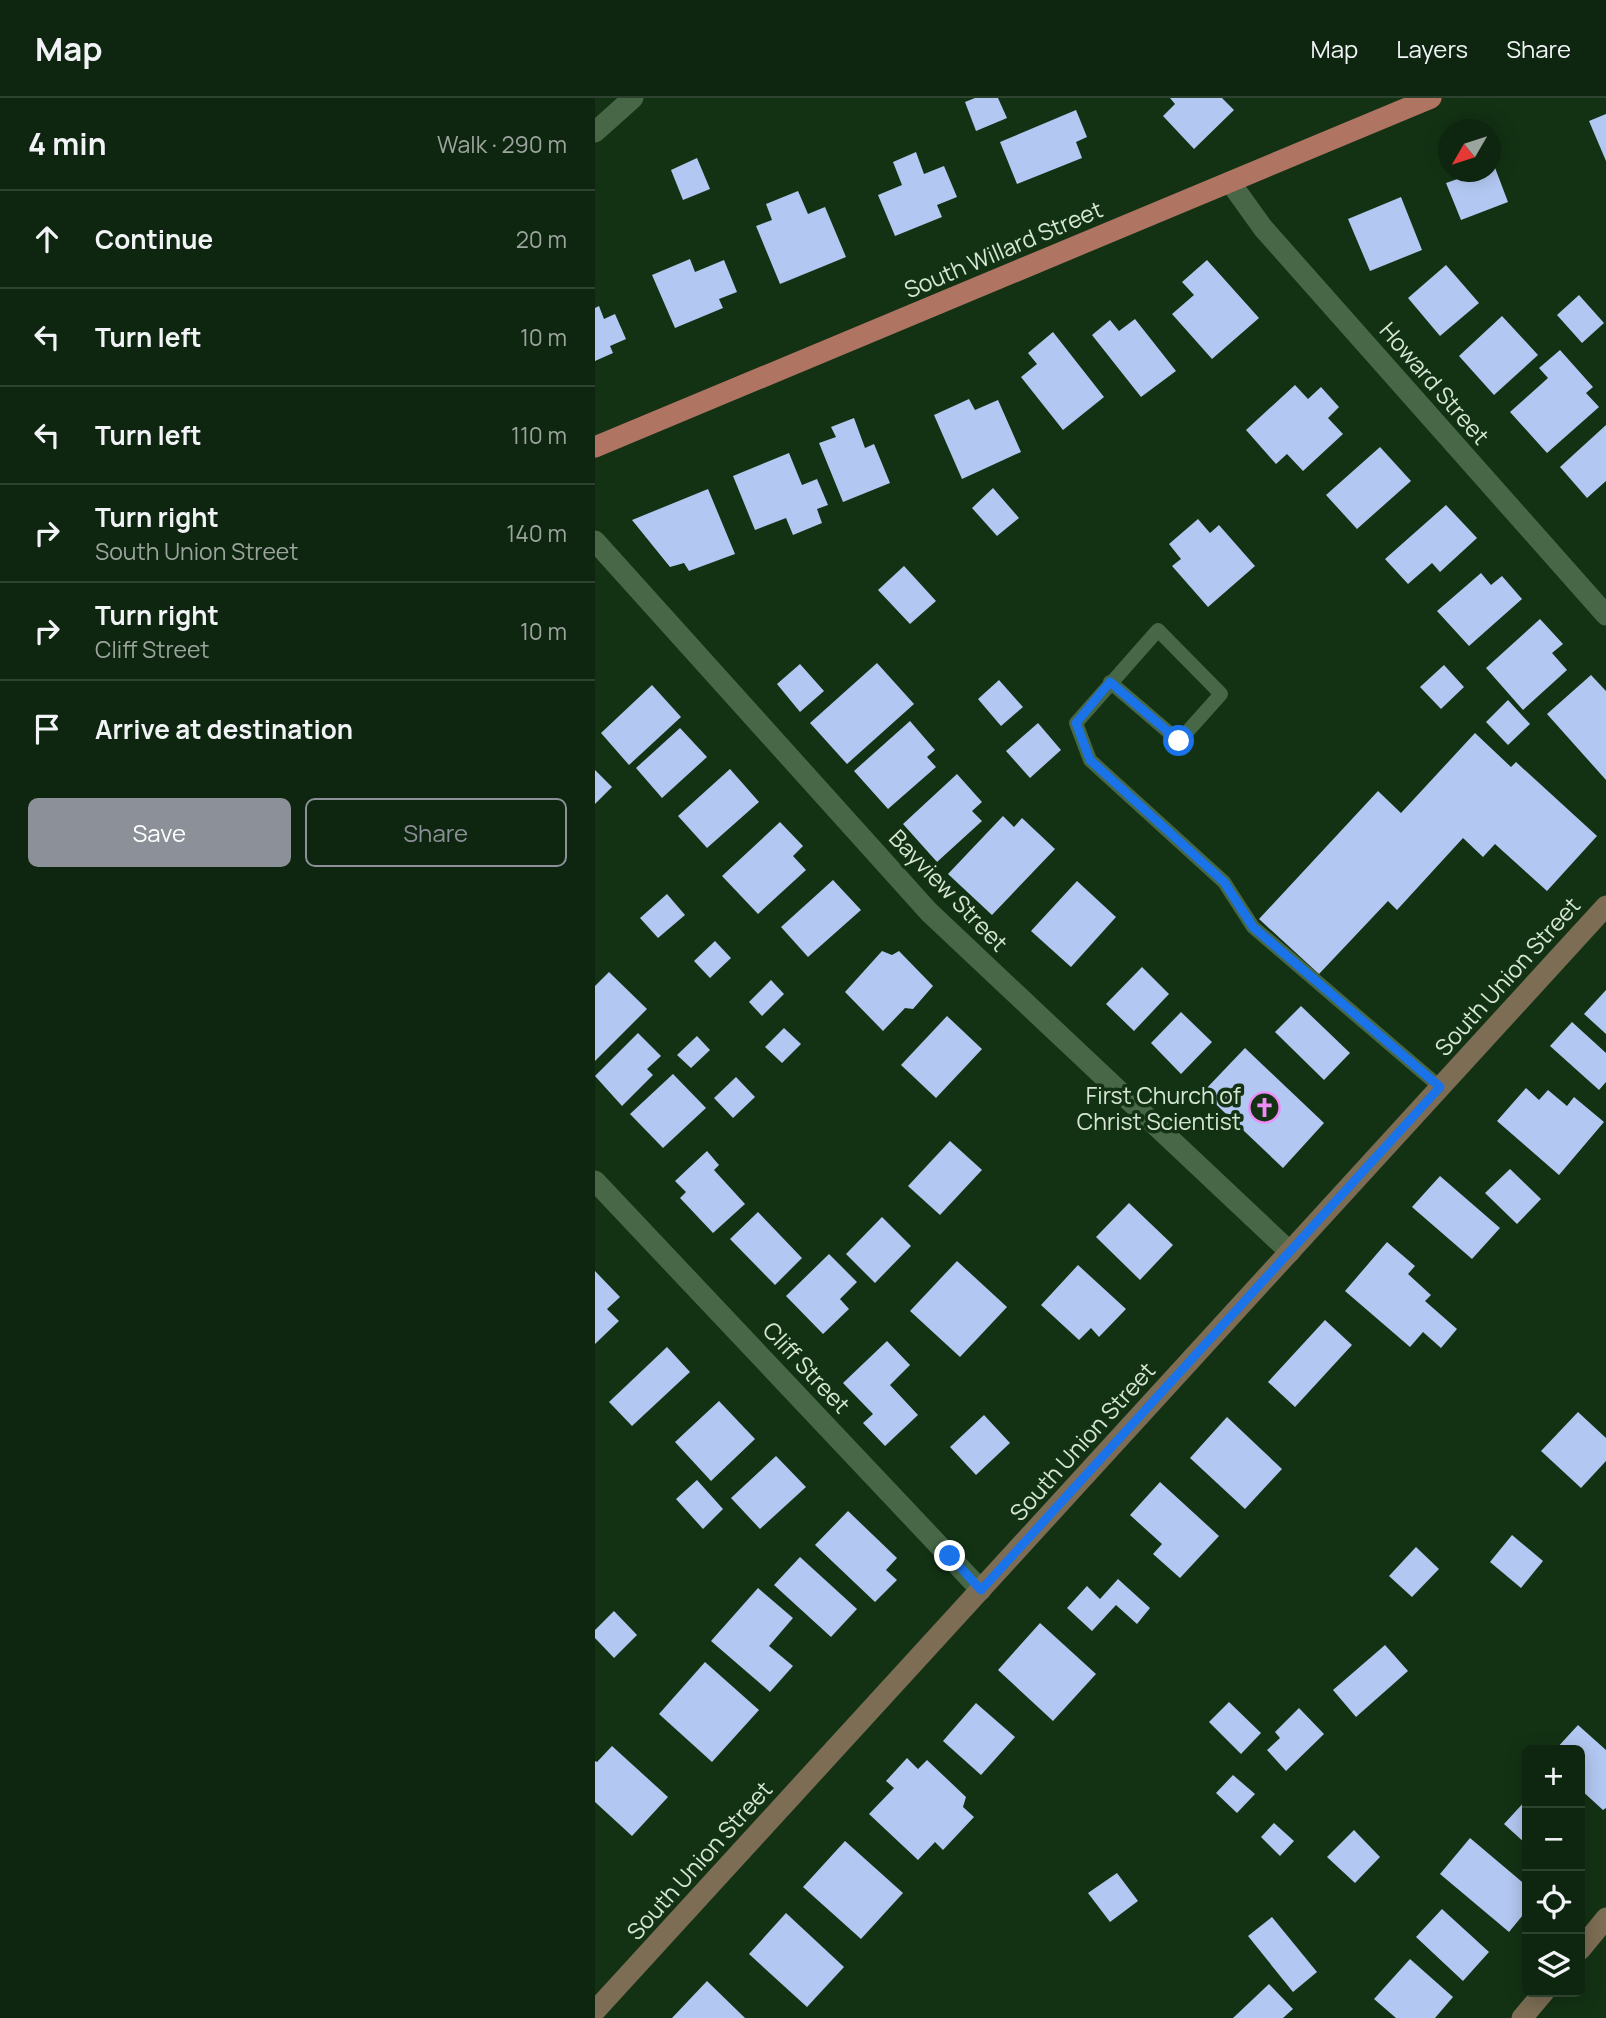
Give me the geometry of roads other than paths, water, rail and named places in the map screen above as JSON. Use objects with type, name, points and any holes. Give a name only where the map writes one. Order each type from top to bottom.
[{"type":"main road","name":"South Willard Street","points":[[595,447],[1431,98]]},
{"type":"main road","name":"South Union Street","points":[[595,2011],[1606,906]]},
{"type":"main road","points":[[1585,1944],[1606,1918]]},
{"type":"main road","points":[[1522,2018],[1540,1997]]},
{"type":"street","points":[[595,132],[633,98]]},
{"type":"street","name":"Howard Street","points":[[1230,182],[1263,228],[1606,615]]},
{"type":"street","name":"Bayview Street","points":[[595,541],[929,912],[1290,1252]]},
{"type":"street","name":"Cliff Street","points":[[595,1181],[981,1590]]},
{"type":"lane","points":[[1110,682],[1179,741],[1221,694],[1158,629],[1110,682],[1076,723],[1090,760],[1224,882],[1253,927],[1440,1087]]},
{"type":"place","name":"First Church of Christ Scientist","points":[[1264,1108]]}]
